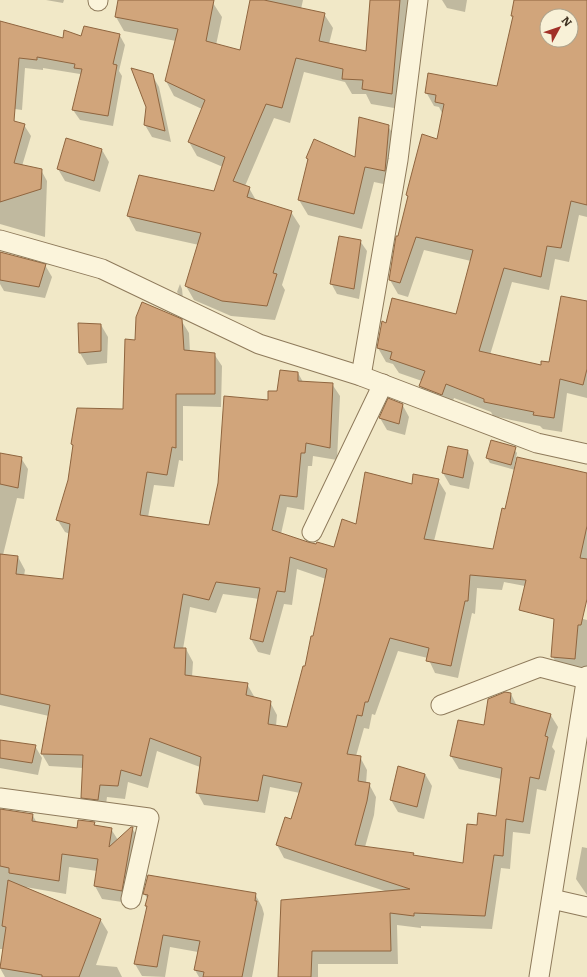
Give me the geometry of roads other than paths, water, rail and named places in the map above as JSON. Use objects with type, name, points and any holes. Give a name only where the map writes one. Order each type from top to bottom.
[{"type":"street","points":[[360,376],[398,160],[418,0]]},
{"type":"street","points":[[0,240],[102,269],[259,344],[383,384],[537,443],[587,454]]},
{"type":"street","points":[[312,532],[383,384]]},
{"type":"street","points":[[441,705],[540,667],[587,678],[539,977]]},
{"type":"street","points":[[0,798],[149,818],[131,899]]},
{"type":"street","points":[[552,899],[587,907]]}]
